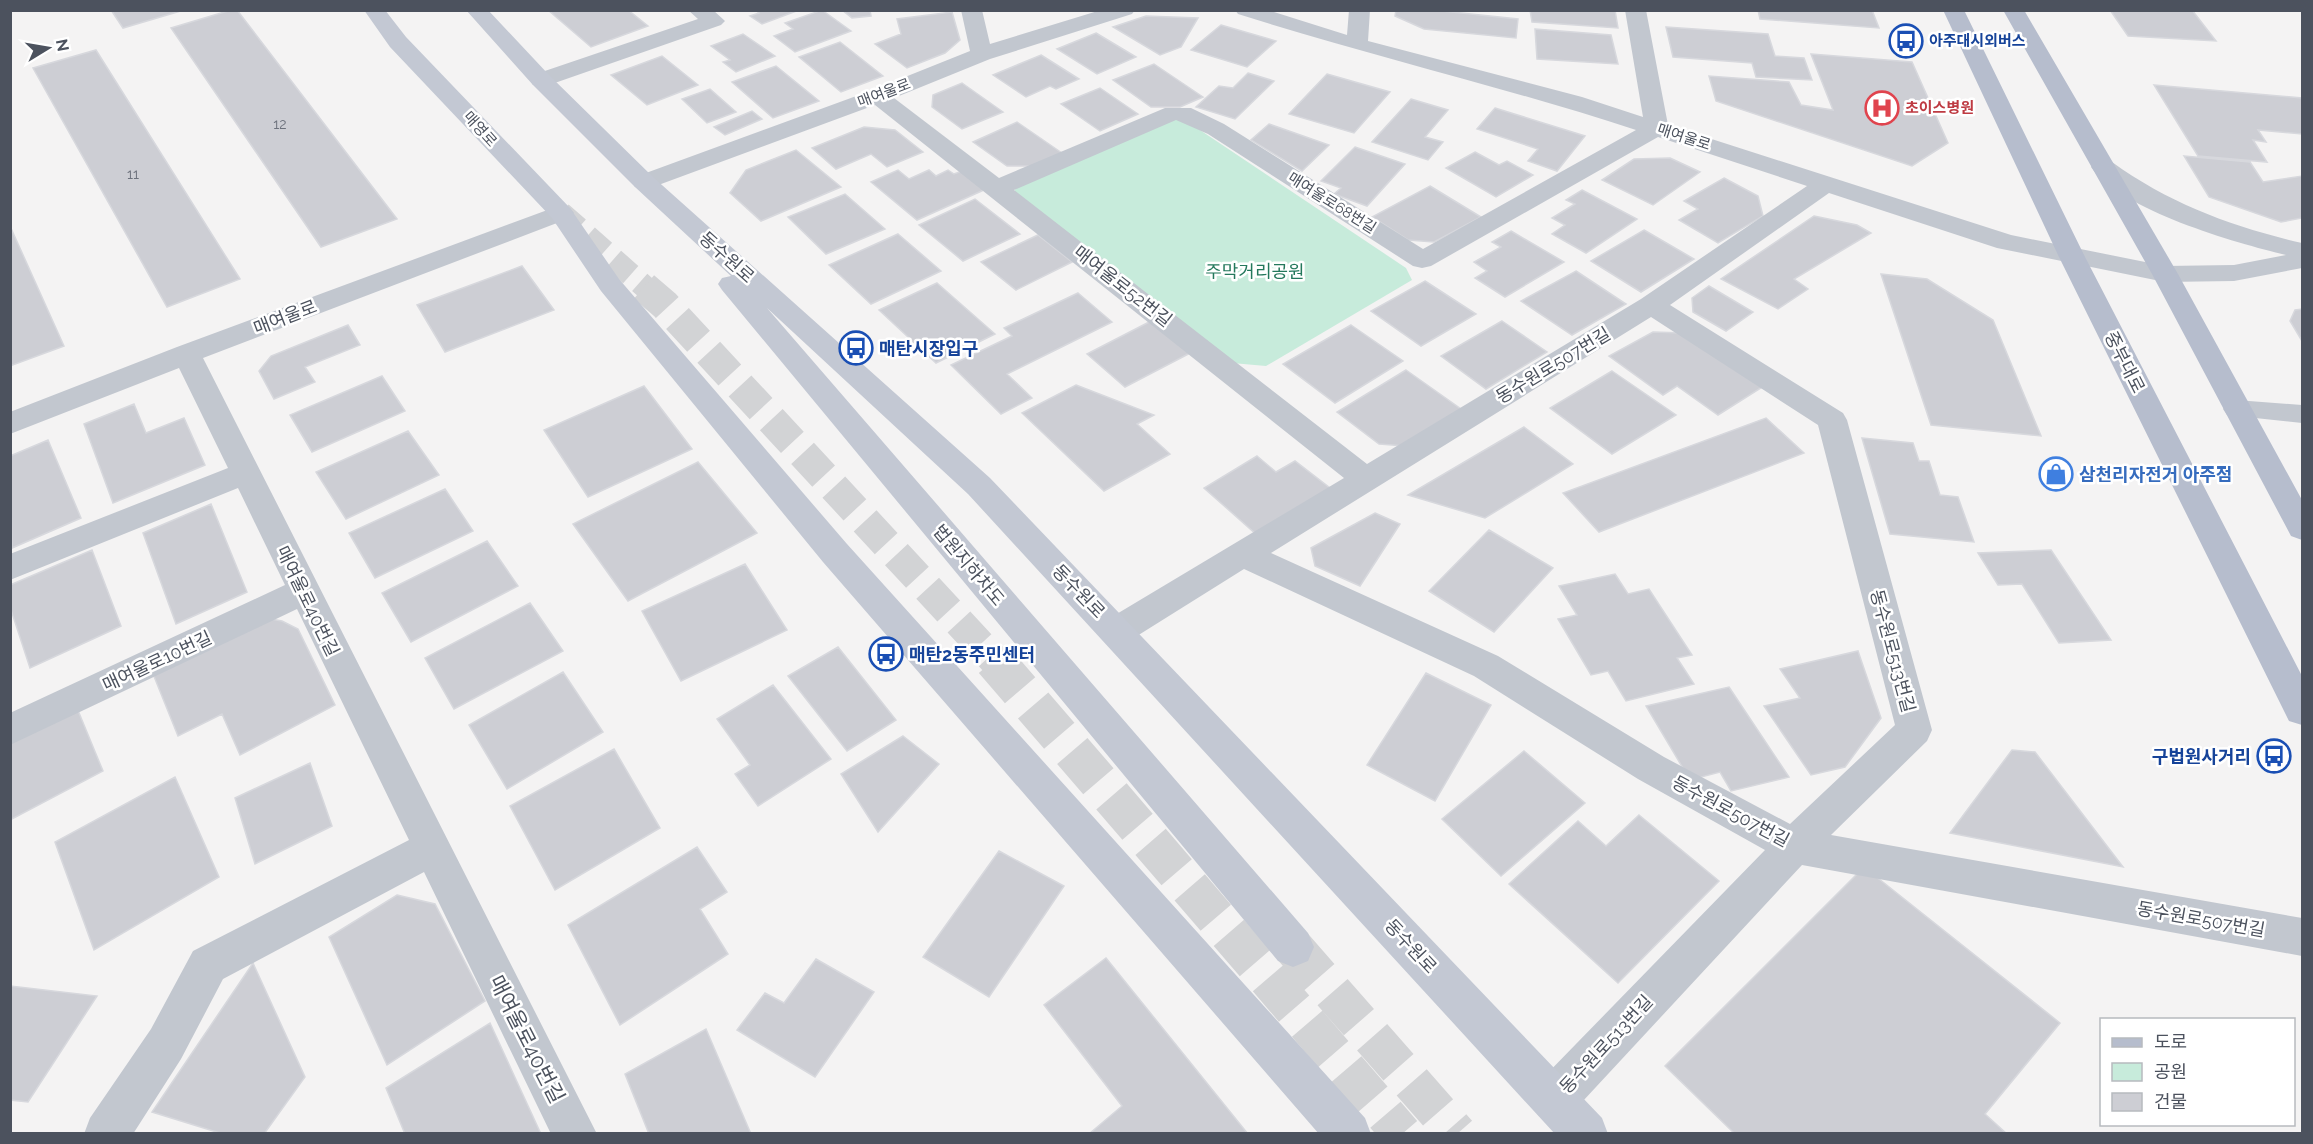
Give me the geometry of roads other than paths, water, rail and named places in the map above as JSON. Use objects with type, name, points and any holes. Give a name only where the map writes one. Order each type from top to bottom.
[{"type":"main road","name":"매영로","points":[[374,10],[398,42],[561,213],[610,285],[835,553],[1334,1128]]},
{"type":"main road","name":"동수원로","points":[[476,10],[541,80],[644,182],[979,486],[1586,1134]]},
{"type":"main road","name":"중부대로","points":[[1953,10],[2071,255],[2302,710]]},
{"type":"main road","points":[[2013,10],[2165,274],[2302,528]]},
{"type":"main road","name":"법원지하차도","points":[[644,182],[1293,947]]},
{"type":"street","points":[[541,80],[714,21],[698,10]]},
{"type":"street","points":[[971,10],[982,54]]},
{"type":"street","name":"매여울로","points":[[1245,10],[1357,45],[1574,102],[1958,229],[2006,242],[2121,267],[2165,274],[2234,273],[2302,260]]},
{"type":"street","points":[[1357,45],[1360,10]]},
{"type":"street","points":[[1635,10],[1657,128]]},
{"type":"street","name":"매여울로","points":[[644,182],[878,96],[982,54],[1119,11]]},
{"type":"street","name":"매여울로52번길","points":[[878,96],[1366,479]]},
{"type":"street","name":"매여울로68번길","points":[[997,188],[1173,113],[1184,113],[1216,129],[1422,260],[1657,128]]},
{"type":"street","points":[[2103,167],[2140,195],[2180,213],[2256,241],[2302,251]]},
{"type":"street","name":"동수원로507번길","points":[[1117,631],[1651,305],[1826,184]]},
{"type":"street","name":"매여울로","points":[[10,424],[187,354],[561,213]]},
{"type":"street","name":"동수원로513번길","points":[[1554,1099],[1794,846],[1914,730],[1832,420],[1651,305]]},
{"type":"street","name":"매여울로40번길","points":[[187,354],[575,1134]]},
{"type":"street","points":[[10,568],[245,472]]},
{"type":"street","name":"동수원로507번길","points":[[1242,554],[1486,666],[1651,768],[1794,846],[2302,937]]},
{"type":"street","name":"매여울로10번길","points":[[10,730],[303,591]]},
{"type":"street","points":[[106,1134],[166,1044],[208,964],[431,848]]},
{"type":"lane","points":[[2236,409],[2290,413],[2302,423]]},
{"type":"tunnel","points":[[561,213],[646,288]]},
{"type":"tunnel","points":[[644,287],[665,305],[995,661]]},
{"type":"tunnel","points":[[994,660],[1402,1134]]},
{"type":"tunnel","points":[[1293,947],[1457,1134]]},
{"type":"place","name":"아주대시외버스","points":[[1906,41]]},
{"type":"place","name":"초이스병원","points":[[1882,108]]},
{"type":"place","name":"매탄시장입구","points":[[856,348]]},
{"type":"place","name":"삼천리자전거 아주점","points":[[2056,474]]},
{"type":"place","name":"매탄2동주민센터","points":[[886,654]]},
{"type":"place","name":"구법원사거리","points":[[2274,756]]},
{"type":"park label","name":"주막거리공원","points":[[1255,271]]}]
